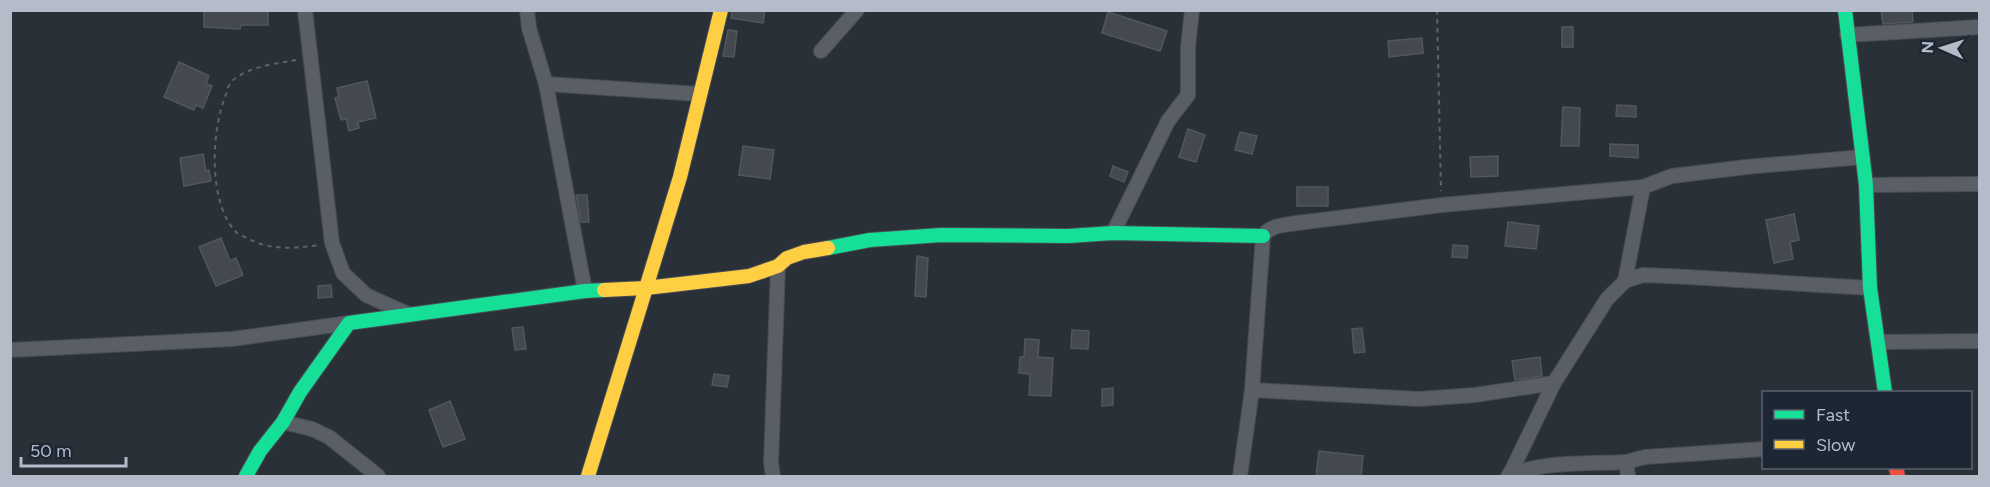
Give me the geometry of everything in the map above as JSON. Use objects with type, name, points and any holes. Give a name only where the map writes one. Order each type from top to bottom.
[{"type":"street","points":[[305,10],[332,243],[343,273],[366,295],[411,315]]},
{"type":"street","points":[[527,10],[546,84],[585,291]]},
{"type":"street","points":[[588,477],[680,177],[721,10]]},
{"type":"street","points":[[821,51],[857,10]]},
{"type":"street","points":[[1113,233],[1168,121],[1188,95],[1188,47],[1192,10]]},
{"type":"street","points":[[1845,10],[1866,185],[1870,288],[1885,391]]},
{"type":"street","points":[[1847,35],[1980,27]]},
{"type":"street","points":[[546,84],[699,94]]},
{"type":"street","points":[[1240,477],[1252,390],[1263,236],[1266,231],[1286,225],[1442,205],[1643,187],[1672,176],[1863,157]]},
{"type":"street","points":[[1866,185],[1980,184]]},
{"type":"street","points":[[1625,281],[1643,187]]},
{"type":"street","points":[[10,350],[232,339],[478,304],[585,291],[646,288],[749,276],[778,266],[787,258],[804,252],[870,240],[941,235],[1068,236],[1113,233],[1263,236]]},
{"type":"street","points":[[773,477],[771,463],[778,266]]},
{"type":"street","points":[[1509,476],[1554,383],[1607,300],[1625,281],[1643,275],[1688,276],[1870,288]]},
{"type":"street","points":[[246,477],[260,451],[283,422],[300,392],[349,323]]},
{"type":"street","points":[[1879,342],[1980,341]]},
{"type":"street","points":[[1252,390],[1419,399],[1475,395],[1554,383]]},
{"type":"street","points":[[283,422],[312,429],[329,437],[378,477]]},
{"type":"street","points":[[1509,476],[1546,467],[1627,469],[1645,457],[1762,449]]},
{"type":"path","points":[[1437,10],[1442,205]]},
{"type":"path","points":[[311,57],[253,69],[231,82],[222,105],[215,135],[216,184],[222,209],[237,233],[261,245],[290,249],[332,243]]},
{"type":"building","points":[[204,10],[268,10],[268,25],[241,25],[240,29],[204,27]]},
{"type":"building","points":[[732,10],[765,10],[763,23],[731,18]]},
{"type":"building","points":[[1881,10],[1912,10],[1913,22],[1883,24]]},
{"type":"building","points":[[1108,12],[1167,31],[1160,51],[1102,33]]},
{"type":"building","points":[[1562,27],[1573,27],[1573,47],[1562,47]]},
{"type":"building","points":[[728,30],[737,31],[734,57],[723,56]]},
{"type":"building","points":[[1422,38],[1423,53],[1389,57],[1388,41]]},
{"type":"building","points":[[179,62],[209,76],[206,84],[212,86],[203,108],[196,105],[194,110],[164,97]]},
{"type":"building","points":[[367,81],[376,118],[358,122],[359,128],[349,131],[346,119],[341,120],[335,98],[339,97],[337,88]]},
{"type":"building","points":[[1617,105],[1636,106],[1636,117],[1616,116]]},
{"type":"building","points":[[1563,107],[1580,108],[1579,146],[1561,146]]},
{"type":"building","points":[[1188,129],[1205,135],[1196,162],[1179,157]]},
{"type":"building","points":[[1240,132],[1257,136],[1252,154],[1235,150]]},
{"type":"building","points":[[1610,144],[1638,145],[1638,158],[1610,156]]},
{"type":"building","points":[[743,146],[774,150],[770,179],[739,175]]},
{"type":"building","points":[[203,154],[206,171],[209,170],[211,181],[184,186],[180,158]]},
{"type":"building","points":[[1498,156],[1498,176],[1471,177],[1470,157]]},
{"type":"building","points":[[1113,166],[1128,172],[1124,182],[1110,176]]},
{"type":"building","points":[[1297,187],[1328,187],[1328,206],[1297,206]]},
{"type":"building","points":[[576,195],[587,195],[589,222],[581,222]]},
{"type":"building","points":[[1794,214],[1799,240],[1790,242],[1793,259],[1774,263],[1766,220]]},
{"type":"building","points":[[1508,222],[1539,226],[1536,249],[1505,246]]},
{"type":"building","points":[[221,238],[230,261],[236,258],[243,275],[216,286],[199,247]]},
{"type":"building","points":[[1453,245],[1468,246],[1467,258],[1452,257]]},
{"type":"building","points":[[917,256],[928,258],[926,297],[915,296]]},
{"type":"building","points":[[331,285],[332,297],[318,298],[318,286]]},
{"type":"building","points":[[523,327],[526,349],[515,350],[512,328]]},
{"type":"building","points":[[1362,328],[1365,352],[1354,353],[1352,329]]},
{"type":"building","points":[[1072,330],[1089,331],[1088,349],[1071,348]]},
{"type":"building","points":[[1025,339],[1039,340],[1038,357],[1053,358],[1051,396],[1029,395],[1030,374],[1019,373],[1020,357],[1024,357]]},
{"type":"building","points":[[1540,357],[1542,376],[1515,380],[1512,361]]},
{"type":"building","points":[[714,374],[729,376],[727,387],[712,385]]},
{"type":"building","points":[[1113,388],[1113,405],[1102,406],[1102,389]]},
{"type":"building","points":[[450,401],[465,439],[443,447],[429,410]]},
{"type":"building","points":[[1319,451],[1363,456],[1361,477],[1316,477]]},
{"type":"traffic: fast","points":[[1845,10],[1866,185],[1870,288],[1885,391]]},
{"type":"traffic: fast","points":[[828,248],[870,240],[941,235],[1068,236],[1113,233],[1263,236]]},
{"type":"traffic: fast","points":[[246,476],[260,451],[283,422],[300,392],[349,323],[604,290]]},
{"type":"traffic: slow","points":[[604,290],[646,288],[680,177],[721,10]]},
{"type":"traffic: slow","points":[[588,476],[646,288],[749,276],[778,266],[787,258],[804,252],[828,248]]},
{"type":"traffic: jam","points":[[1896,469],[1898,476]]}]
